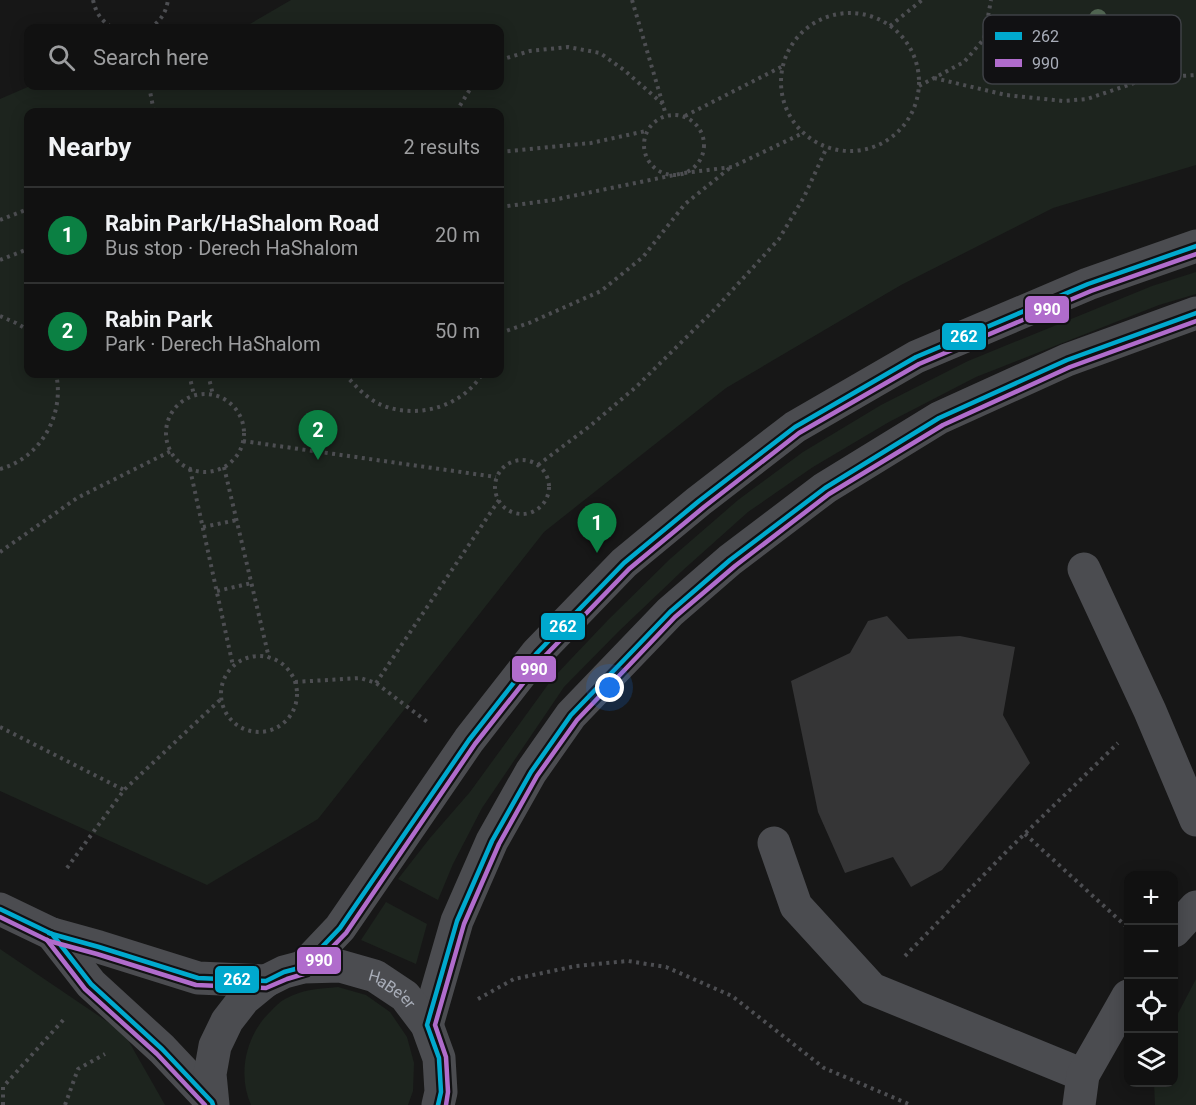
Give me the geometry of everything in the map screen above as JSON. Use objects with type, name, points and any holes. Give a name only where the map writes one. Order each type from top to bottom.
[{"type":"street","points":[[303,967],[340,928],[469,740],[537,653],[624,563],[699,501],[795,427],[915,357],[1088,284],[1196,246]]},
{"type":"street","points":[[427,1025],[457,921],[492,841],[531,772],[572,715],[670,612],[730,560],[825,488],[939,418],[1067,360],[1196,313]]},
{"type":"street","points":[[1084,569],[1150,711],[1196,820]]},
{"type":"street","points":[[774,843],[796,906],[872,989],[1081,1090],[1124,1004]]},
{"type":"street","points":[[1178,926],[1196,907]]},
{"type":"street","points":[[0,909],[52,934],[198,978],[266,981]]},
{"type":"street","points":[[52,934],[91,984],[162,1049],[213,1103]]},
{"type":"street","name":"HaBe'er","points":[[213,1103],[210,1074],[215,1046],[227,1021],[244,999],[266,981],[284,972],[303,967],[340,966],[375,976],[405,996],[427,1025],[439,1058],[442,1101]]},
{"type":"path","points":[[93,0],[97,13],[107,24]]},
{"type":"path","points":[[154,24],[161,19],[168,0]]},
{"type":"path","points":[[632,0],[666,115]]},
{"type":"path","points":[[890,26],[922,0]]},
{"type":"path","points":[[988,15],[991,0]]},
{"type":"path","points":[[854,14],[873,17],[890,26],[903,38],[912,52],[918,69],[919,86],[915,105],[906,122],[894,136],[877,146],[859,151],[840,151],[827,147],[803,133],[791,119],[784,102],[781,85],[783,66],[790,49],[801,33],[817,21],[834,15],[854,14]]},
{"type":"path","points":[[919,86],[964,62],[983,40]]},
{"type":"path","points":[[504,59],[530,51],[568,47],[600,53],[624,70],[663,104]]},
{"type":"path","points":[[685,116],[699,128],[705,146],[698,163],[684,173],[668,175],[654,168],[648,162],[645,154],[644,138],[652,124],[666,115],[685,116],[783,66]]},
{"type":"path","points":[[1181,76],[1196,75]]},
{"type":"path","points":[[934,78],[1006,95],[1063,101],[1087,99],[1131,84]]},
{"type":"path","points":[[150,90],[153,108]]},
{"type":"path","points":[[458,108],[470,90]]},
{"type":"path","points":[[504,152],[591,144],[646,131]]},
{"type":"path","points":[[504,332],[601,291],[644,256],[685,204],[732,167],[803,133]]},
{"type":"path","points":[[538,465],[590,426],[636,387],[715,309],[779,239],[804,197],[827,147]]},
{"type":"path","points":[[504,206],[553,200],[684,173],[732,167]]},
{"type":"path","points":[[0,220],[24,211]]},
{"type":"path","points":[[0,260],[24,251]]},
{"type":"path","points":[[0,316],[24,327]]},
{"type":"path","points":[[0,469],[24,458],[41,443],[53,422],[58,400],[56,378]]},
{"type":"path","points":[[190,378],[194,395]]},
{"type":"path","points":[[209,378],[213,394]]},
{"type":"path","points":[[349,378],[362,393],[384,406],[408,411],[434,409],[457,400],[480,378]]},
{"type":"path","points":[[207,393],[221,397],[240,414],[244,431],[239,452],[224,467],[213,471],[190,469],[182,464],[171,451],[166,437],[166,427],[170,416],[176,407],[194,395],[207,393]]},
{"type":"path","points":[[243,441],[496,477]]},
{"type":"path","points":[[0,552],[77,498],[171,451]]},
{"type":"path","points":[[514,461],[531,461],[538,465],[544,472],[549,488],[543,504],[536,510],[519,514],[503,507],[495,493],[496,477],[500,470],[514,461]]},
{"type":"path","points":[[224,467],[269,658]]},
{"type":"path","points":[[190,469],[233,666]]},
{"type":"path","points":[[376,683],[499,501]]},
{"type":"path","points":[[203,527],[237,520]]},
{"type":"path","points":[[217,591],[252,583]]},
{"type":"path","points":[[250,657],[269,658],[285,667],[295,682],[297,692],[294,711],[289,719],[273,730],[263,733],[243,729],[228,717],[224,708],[221,699],[223,681],[233,666],[241,661],[250,657]]},
{"type":"path","points":[[295,682],[360,678],[376,683],[431,725]]},
{"type":"path","points":[[66,868],[124,790],[221,699]]},
{"type":"path","points":[[872,989],[1150,711]]},
{"type":"path","points":[[0,727],[124,790]]},
{"type":"path","points":[[1025,834],[1125,925]]},
{"type":"path","points":[[478,999],[514,979],[576,966],[628,961],[666,967],[732,996],[824,1068],[911,1105]]},
{"type":"path","points":[[3,1105],[3,1086],[69,1013]]},
{"type":"path","points":[[65,1105],[78,1069],[108,1052]]},
{"type":"shaded area","points":[[291,0],[1196,0],[1196,165],[1053,208],[901,285],[726,388],[544,532],[318,819],[207,885],[0,791],[0,99],[24,89],[504,90],[504,24],[250,24]]},
{"type":"shaded area","points":[[1196,272],[1196,294],[1159,305],[976,377],[889,422],[813,467],[748,512],[682,571],[564,687],[482,808],[453,864],[438,900],[398,879],[470,792],[552,679],[670,559],[738,500],[803,452],[881,405],[968,361],[1152,286]]},
{"type":"shaded area","points":[[386,902],[427,924],[416,964],[361,940]]},
{"type":"shaded area","points":[[0,949],[124,1033],[165,1105],[0,1105]]},
{"type":"shaded area","points":[[1196,979],[1196,1105],[1155,1105],[1154,1087],[1178,1087],[1178,1013]]},
{"type":"shaded area","points":[[338,987],[366,995],[390,1012],[407,1037],[414,1063],[413,1091],[408,1105],[251,1105],[245,1080],[246,1055],[262,1020],[283,1000],[298,993]]},
{"type":"building","points":[[887,616],[908,639],[960,636],[1015,647],[1003,715],[1030,763],[942,870],[911,887],[893,857],[845,873],[818,812],[791,681],[850,653],[868,621]]},
{"type":"transit line","name":"262","points":[[0,909],[52,934],[198,978],[266,981],[284,972],[303,967],[340,928],[469,740],[537,653],[624,563],[699,501],[795,427],[916,357],[1088,284],[1196,246]]},
{"type":"transit line","name":"990","points":[[0,917],[49,941],[196,985],[266,988],[307,973],[346,933],[475,744],[543,658],[629,569],[704,507],[799,433],[919,364],[1091,291],[1196,254]]},
{"type":"transit line","name":"262","points":[[438,1105],[441,1092],[439,1058],[427,1025],[457,921],[492,841],[531,772],[571,715],[670,612],[730,560],[825,488],[939,418],[1067,360],[1196,313]]},
{"type":"transit line","name":"990","points":[[446,1105],[448,1092],[446,1057],[435,1025],[464,924],[499,844],[537,776],[577,720],[675,617],[735,566],[829,494],[943,425],[1070,367],[1196,321]]},
{"type":"transit line","name":"262","points":[[49,933],[91,984],[162,1049],[213,1105]]},
{"type":"transit line","name":"990","points":[[47,940],[85,989],[157,1054],[205,1105]]},
{"type":"place","name":"Rabin Park","points":[[318,460]]},
{"type":"place","name":"Rabin Park/HaShalom Road","points":[[597,553]]}]
